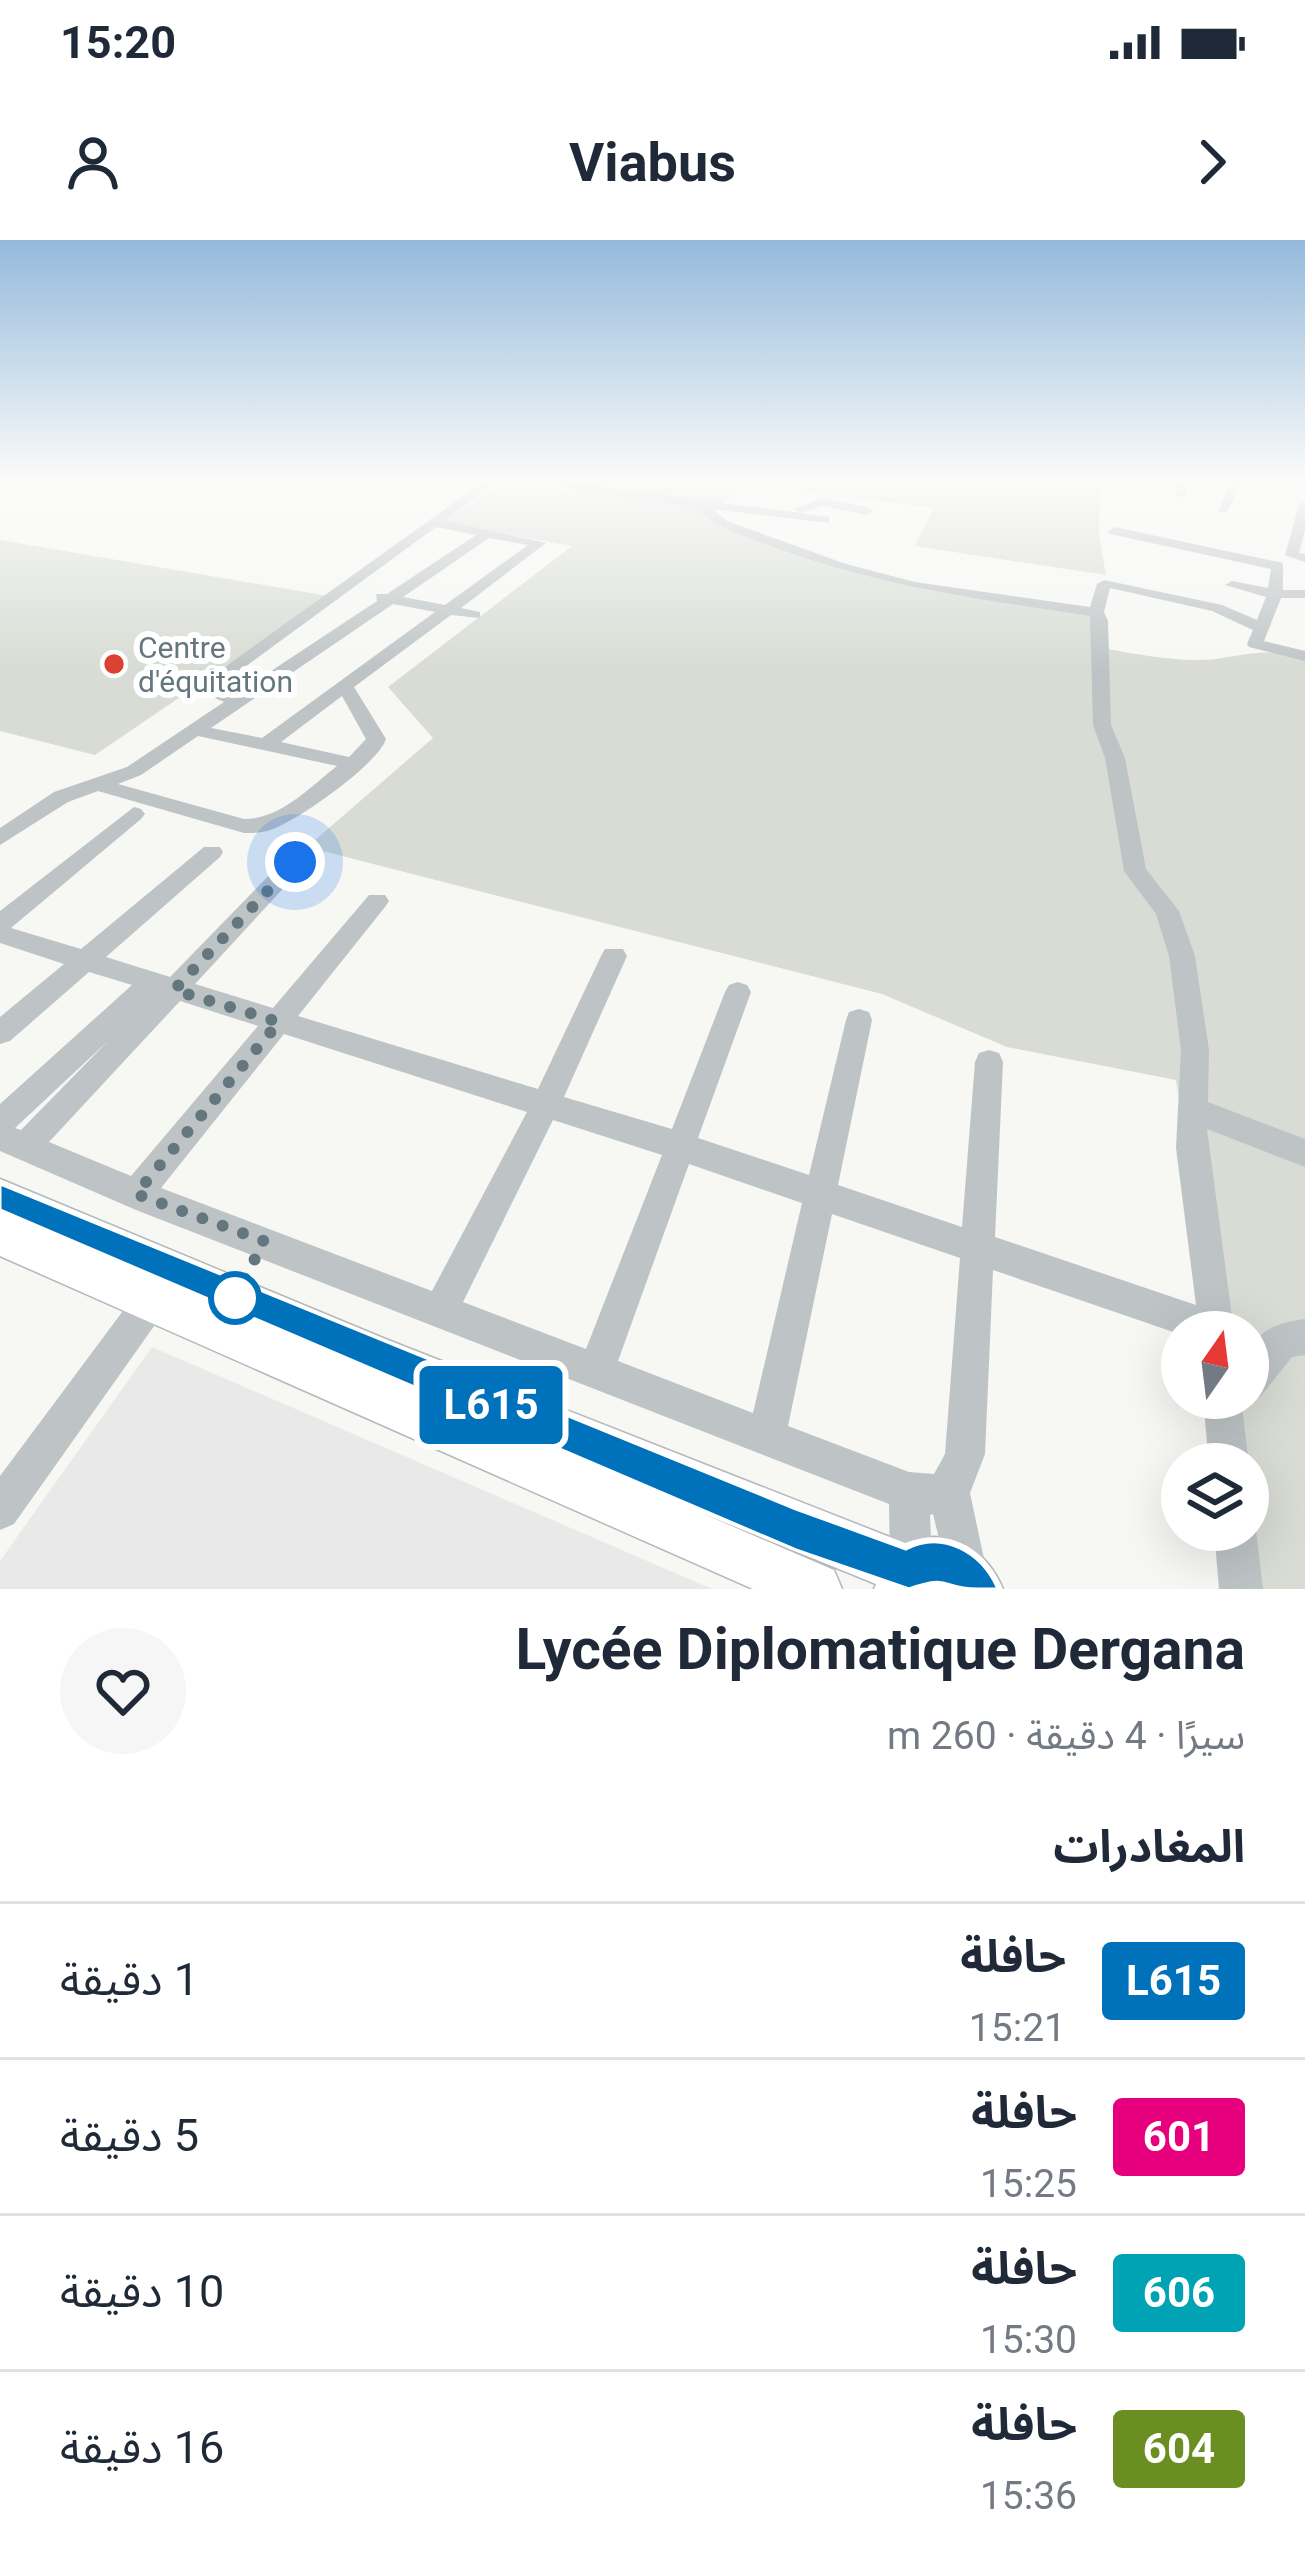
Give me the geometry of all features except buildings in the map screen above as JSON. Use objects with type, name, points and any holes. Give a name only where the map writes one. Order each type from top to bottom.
[{"type":"main road","points":[[0,1199],[907,1576],[938,1560],[971,1582]]},
{"type":"main road","points":[[0,1235],[815,1589]]},
{"type":"street","points":[[233,700],[206,694],[203,689],[403,544]]},
{"type":"street","points":[[98,784],[466,544]]},
{"type":"street","points":[[266,744],[538,544]]},
{"type":"street","points":[[788,544],[825,562],[890,570],[915,586],[1096,613]]},
{"type":"street","points":[[1178,544],[1305,572]]},
{"type":"street","points":[[1278,566],[1275,594],[1256,644],[1305,656]]},
{"type":"street","points":[[1214,1311],[1191,1148],[1195,1050],[1182,956],[1167,911],[1135,871],[1115,758],[1102,725],[1100,620],[1096,613],[1104,584],[1111,584],[1217,608],[1261,628]]},
{"type":"street","points":[[1232,585],[1275,594],[1305,594]]},
{"type":"street","points":[[338,590],[475,615]]},
{"type":"street","points":[[98,784],[253,826],[281,819],[374,748],[376,739],[345,686]]},
{"type":"street","points":[[0,838],[53,801],[128,775],[233,700]]},
{"type":"street","points":[[196,730],[356,764]]},
{"type":"street","points":[[134,814],[0,929],[163,987],[679,1146],[1161,1311]]},
{"type":"street","points":[[0,1033],[212,852]]},
{"type":"street","points":[[295,862],[163,987],[12,1142],[767,1436],[929,1491],[958,1480],[964,1454],[988,1062]]},
{"type":"street","points":[[136,1194],[377,901]]},
{"type":"street","points":[[441,1309],[546,1104],[614,956]]},
{"type":"street","points":[[0,1124],[163,987]]},
{"type":"street","points":[[597,1369],[738,992]]},
{"type":"street","points":[[767,1436],[859,1021]]},
{"type":"street","points":[[1192,1110],[1305,1153]]},
{"type":"street","points":[[0,1510],[152,1300]]},
{"type":"street","points":[[1269,1356],[1282,1340],[1305,1337]]},
{"type":"street","points":[[907,1576],[929,1491]]},
{"type":"street","points":[[929,1491],[971,1582]]},
{"type":"street","points":[[1237,1551],[1241,1589]]},
{"type":"shaded area","name":"Centre d'équitation","points":[[0,544],[23,544],[328,596],[95,755],[0,731]]},
{"type":"shaded area","points":[[560,544],[785,544],[893,580],[1086,614],[1097,620],[1108,649],[1180,659],[1263,652],[1305,659],[1305,1589],[1258,1589],[1252,1551],[1269,1551],[1269,1443],[1241,1443],[1234,1419],[1269,1419],[1269,1311],[1214,1311],[1176,1080],[1007,1047],[882,994],[307,847],[433,738],[388,687],[572,546]]},
{"type":"shaded area","points":[[1101,544],[1106,575],[915,546]]},
{"type":"shaded area","points":[[152,1347],[712,1589],[0,1589],[0,1561]]},
{"type":"bus line","name":"L615","points":[[0,1199],[796,1529],[909,1571],[924,1561],[953,1565],[977,1589]]},
{"type":"place","name":"Centre d'équitation","points":[[114,664]]},
{"type":"route","points":[[235,1298],[264,1241],[136,1194],[279,1022],[174,990],[295,862]]}]
